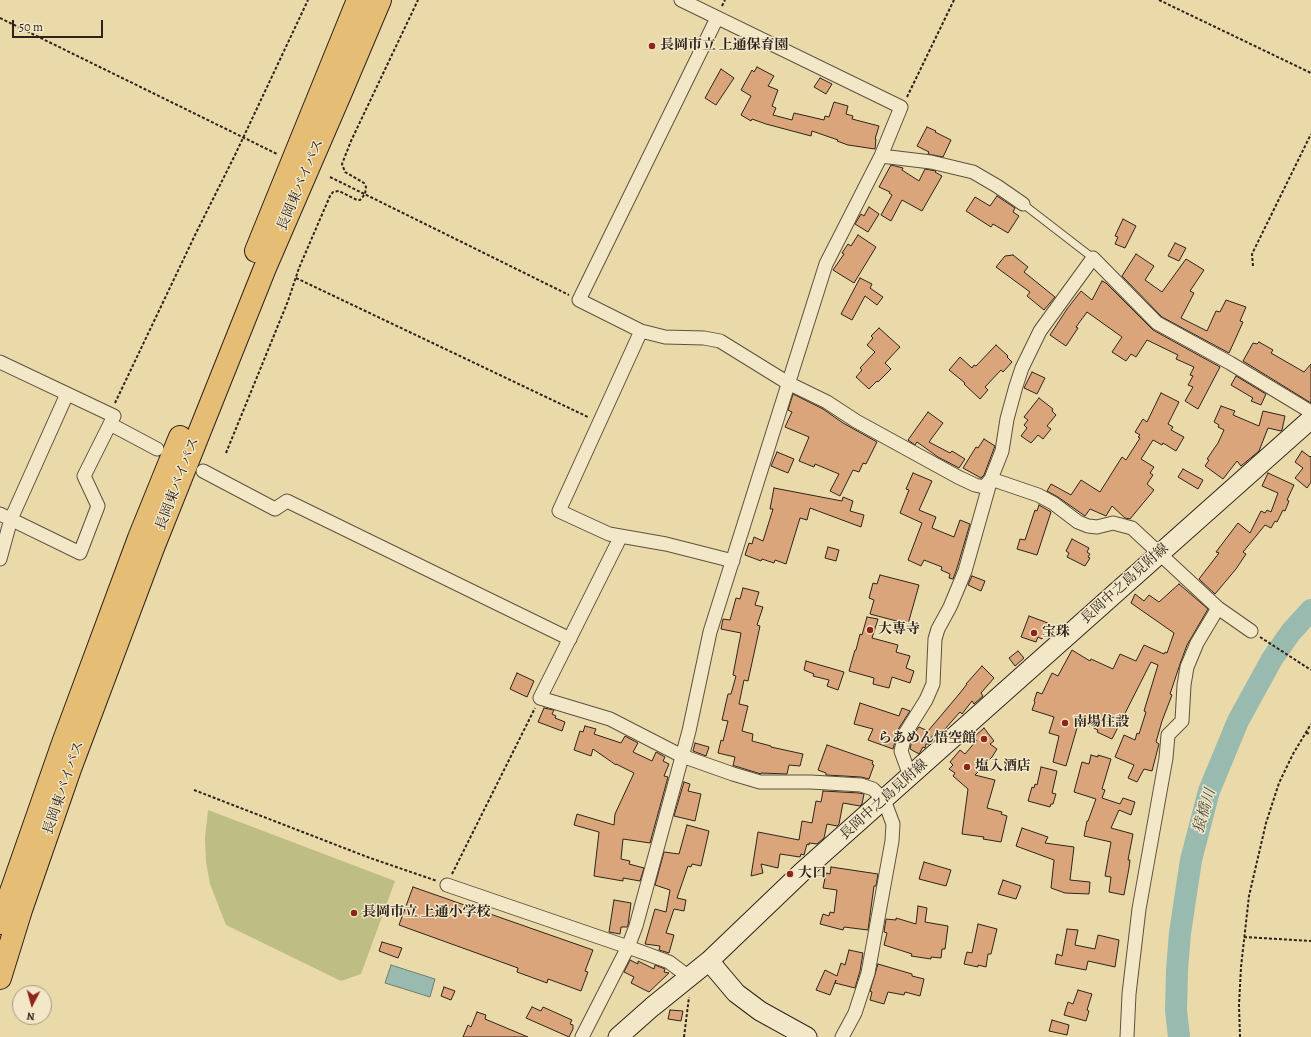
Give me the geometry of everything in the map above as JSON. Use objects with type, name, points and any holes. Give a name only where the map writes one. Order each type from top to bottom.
[{"type":"highway","name":"長岡東バイパス","points":[[0,923],[6,885],[63,743],[139,538],[358,0]]},
{"type":"highway","name":"長岡東バイパス","points":[[0,978],[21,910],[70,768],[152,548],[265,268],[380,0]]},
{"type":"main road","name":"長岡中之島見附線","points":[[618,1037],[709,961],[802,872],[1311,419]]},
{"type":"main road","points":[[709,961],[736,992],[748,1002],[760,1011],[807,1037]]},
{"type":"street","points":[[582,1037],[628,947],[636,926],[689,731],[710,632],[826,264],[881,156],[901,107],[681,0]]},
{"type":"street","points":[[717,18],[579,300],[641,331],[665,337],[720,340],[788,383],[827,402],[856,421],[958,477],[975,485],[984,486],[991,479]]},
{"type":"street","points":[[881,156],[931,162],[973,172],[1023,204]]},
{"type":"street","points":[[910,776],[900,752],[906,732],[926,700],[933,684],[935,639],[938,629],[950,607],[965,571],[991,479],[1002,451],[1007,419],[1016,386],[1040,331],[1093,258],[1157,323],[1230,363],[1311,412]]},
{"type":"street","points":[[641,331],[559,511],[609,534],[666,544],[733,561]]},
{"type":"street","points":[[0,362],[67,394],[112,420],[157,449]]},
{"type":"street","points":[[0,559],[6,517],[67,394]]},
{"type":"street","points":[[6,517],[80,553],[98,506],[84,476],[112,420]]},
{"type":"street","points":[[203,471],[275,509],[286,501],[570,639]]},
{"type":"street","points":[[991,479],[1038,495],[1053,503],[1078,522],[1088,526],[1097,527],[1113,523],[1132,528],[1218,608],[1251,631]]},
{"type":"street","points":[[620,536],[540,698],[610,719],[682,756],[733,774],[760,782],[811,782],[861,785],[873,789],[884,800],[893,824],[892,841],[868,972],[855,1013],[842,1037]]},
{"type":"street","points":[[1127,1037],[1129,994],[1139,909],[1166,758],[1168,734],[1182,721],[1184,685],[1187,667],[1197,643],[1218,608]]},
{"type":"street","points":[[447,885],[669,962],[689,977]]},
{"type":"lane","points":[[1023,204],[1093,258]]},
{"type":"path","points":[[112,420],[114,405],[196,233],[244,138],[308,0]]},
{"type":"path","points":[[226,453],[299,268],[330,196],[333,192],[339,191],[356,200],[360,200],[365,194],[366,187],[364,183],[345,172],[342,164],[418,0]]},
{"type":"path","points":[[901,107],[913,86],[954,0]]},
{"type":"path","points":[[1159,0],[1311,73]]},
{"type":"path","points":[[0,18],[280,156]]},
{"type":"path","points":[[1252,266],[1252,254],[1311,134]]},
{"type":"path","points":[[330,177],[579,300]]},
{"type":"path","points":[[296,278],[600,422]]},
{"type":"path","points":[[1251,631],[1311,670]]},
{"type":"path","points":[[194,790],[370,858],[447,885],[540,698]]},
{"type":"path","points":[[1240,1037],[1240,990],[1249,896],[1266,823],[1279,783],[1293,754],[1311,724]]},
{"type":"path","points":[[1306,733],[1311,734]]},
{"type":"path","points":[[1244,937],[1311,941]]},
{"type":"path","points":[[684,1037],[690,991],[689,977]]},
{"type":"shaded area","points":[[208,810],[395,881],[361,974],[341,981],[226,925],[210,884],[206,862],[205,838]]},
{"type":"water","points":[[391,965],[435,979],[430,997],[385,983]]},
{"type":"building","points":[[757,67],[774,76],[768,86],[778,90],[772,106],[776,108],[773,115],[792,120],[794,113],[824,120],[825,116],[829,117],[834,102],[848,106],[846,114],[853,116],[852,119],[879,126],[875,139],[875,149],[848,145],[812,131],[811,136],[752,119],[751,121],[741,115],[751,96],[741,90],[752,70],[754,72]]},
{"type":"building","points":[[721,69],[734,78],[716,105],[705,98]]},
{"type":"building","points":[[820,78],[832,84],[826,94],[814,87]]},
{"type":"building","points":[[927,127],[951,140],[943,157],[928,154],[929,152],[917,146]]},
{"type":"building","points":[[891,165],[903,168],[902,170],[919,181],[925,169],[936,171],[935,172],[942,176],[922,211],[902,200],[891,221],[881,215],[892,195],[889,193],[890,192],[879,187]]},
{"type":"building","points":[[997,196],[1015,208],[1013,212],[1019,216],[1008,233],[993,224],[991,227],[966,211],[975,197],[990,206]]},
{"type":"building","points":[[869,207],[879,214],[868,232],[855,224],[861,214],[864,216]]},
{"type":"building","points":[[1123,219],[1136,226],[1125,248],[1115,244],[1118,237],[1115,236]]},
{"type":"building","points":[[858,235],[876,247],[854,283],[833,270],[844,254],[842,253],[848,244],[851,246]]},
{"type":"building","points":[[1175,243],[1186,248],[1179,261],[1168,256]]},
{"type":"building","points":[[1136,254],[1154,266],[1145,280],[1162,292],[1186,259],[1204,270],[1190,291],[1194,293],[1181,318],[1207,331],[1216,311],[1220,312],[1226,300],[1246,307],[1240,321],[1243,322],[1229,353],[1162,317],[1122,276]]},
{"type":"building","points":[[1013,255],[1028,267],[1024,272],[1055,297],[1044,310],[1027,296],[1030,292],[996,267],[1005,256]]},
{"type":"building","points":[[860,278],[872,284],[870,288],[883,297],[877,305],[865,296],[852,320],[841,314]]},
{"type":"building","points":[[1102,281],[1106,283],[1153,330],[1220,367],[1198,409],[1185,401],[1193,387],[1188,385],[1193,376],[1190,375],[1194,367],[1176,359],[1178,355],[1147,340],[1136,357],[1131,354],[1126,361],[1112,352],[1122,337],[1087,312],[1076,327],[1078,328],[1066,346],[1050,335],[1081,291],[1092,300]]},
{"type":"building","points":[[879,328],[900,347],[885,363],[891,369],[869,389],[856,377],[862,370],[860,368],[875,352],[867,345],[873,338],[871,336]]},
{"type":"building","points":[[1259,342],[1273,350],[1271,353],[1304,372],[1311,364],[1311,403],[1243,361],[1253,343],[1257,344]]},
{"type":"building","points":[[996,345],[1012,362],[1003,372],[1001,370],[985,387],[988,390],[980,399],[964,384],[965,383],[949,370],[960,357],[972,368],[974,365],[976,366]]},
{"type":"building","points":[[1032,372],[1045,378],[1037,394],[1024,388]]},
{"type":"building","points":[[1236,376],[1266,394],[1261,405],[1251,401],[1253,398],[1231,385]]},
{"type":"building","points":[[1161,393],[1179,402],[1168,424],[1173,427],[1171,430],[1184,437],[1176,451],[1163,443],[1162,445],[1153,440],[1141,459],[1154,467],[1150,473],[1153,475],[1147,484],[1154,490],[1130,519],[1125,518],[1112,506],[1106,516],[1090,509],[1085,516],[1047,491],[1051,484],[1071,495],[1081,480],[1100,492],[1122,457],[1126,460],[1140,438],[1138,437],[1140,435],[1135,432],[1143,419],[1147,422]]},
{"type":"building","points":[[793,394],[823,409],[843,423],[877,442],[866,464],[863,463],[859,472],[853,470],[840,496],[830,491],[839,474],[815,464],[814,467],[799,461],[809,437],[785,427],[792,412],[788,410]]},
{"type":"building","points":[[1039,398],[1053,409],[1052,411],[1056,415],[1047,426],[1051,429],[1043,439],[1038,435],[1031,443],[1021,436],[1027,428],[1024,425],[1028,420],[1024,417]]},
{"type":"building","points":[[1221,406],[1235,411],[1233,415],[1259,426],[1263,411],[1285,416],[1282,430],[1268,428],[1259,451],[1241,466],[1237,461],[1223,479],[1205,466],[1209,460],[1207,459],[1218,443],[1224,430],[1218,427],[1219,425],[1214,422]]},
{"type":"building","points":[[928,412],[943,423],[929,442],[950,453],[952,451],[965,459],[959,468],[938,457],[917,442],[915,445],[908,440]]},
{"type":"building","points":[[984,439],[995,446],[984,475],[981,478],[963,468],[976,447],[978,448]]},
{"type":"building","points":[[1302,451],[1310,457],[1311,456],[1311,482],[1307,488],[1295,478],[1303,468],[1295,462]]},
{"type":"building","points":[[777,452],[794,459],[788,473],[771,466]]},
{"type":"building","points":[[1183,469],[1203,480],[1198,489],[1178,477]]},
{"type":"building","points":[[913,473],[932,481],[919,510],[936,517],[932,528],[954,537],[960,520],[970,524],[953,579],[949,578],[950,574],[941,570],[942,567],[924,560],[921,566],[908,560],[922,523],[900,513],[909,490],[906,489]]},
{"type":"building","points":[[1268,473],[1294,485],[1287,500],[1289,501],[1285,511],[1283,510],[1277,522],[1275,521],[1271,528],[1265,525],[1243,552],[1246,554],[1236,569],[1215,594],[1199,579],[1219,553],[1216,552],[1238,523],[1250,533],[1261,511],[1265,513],[1267,510],[1271,512],[1278,493],[1262,486]]},
{"type":"building","points":[[774,488],[842,501],[843,497],[853,501],[850,511],[864,515],[861,527],[810,508],[807,520],[800,518],[786,564],[775,560],[774,563],[762,559],[761,561],[745,555],[749,543],[752,544],[754,537],[763,541],[773,509],[770,509]]},
{"type":"building","points":[[1039,505],[1051,512],[1037,555],[1017,549],[1020,539],[1025,540],[1035,510],[1037,511]]},
{"type":"building","points":[[1072,539],[1089,548],[1087,552],[1090,554],[1088,557],[1090,558],[1085,566],[1067,557],[1069,553],[1066,551]]},
{"type":"building","points":[[828,547],[839,550],[836,561],[825,558]]},
{"type":"building","points":[[880,575],[919,585],[908,624],[870,614],[874,600],[869,598],[873,583],[877,584]]},
{"type":"building","points":[[972,576],[985,581],[981,591],[968,585]]},
{"type":"building","points":[[1179,584],[1208,609],[1187,645],[1180,664],[1170,694],[1172,695],[1156,742],[1159,744],[1152,771],[1144,769],[1137,782],[1128,778],[1134,765],[1115,757],[1124,735],[1135,740],[1137,733],[1139,734],[1146,712],[1144,711],[1158,665],[1151,662],[1112,739],[1079,721],[1066,766],[1053,762],[1059,736],[1049,733],[1054,717],[1032,710],[1037,692],[1042,694],[1052,673],[1058,676],[1072,650],[1090,661],[1091,659],[1113,669],[1120,654],[1136,661],[1144,645],[1164,654],[1165,652],[1167,653],[1174,633],[1131,603],[1135,594],[1144,601],[1149,595],[1159,602]]},
{"type":"building","points":[[743,588],[759,592],[755,605],[763,607],[757,625],[760,626],[748,681],[744,680],[739,704],[748,706],[742,731],[753,734],[752,741],[803,754],[800,766],[789,765],[787,774],[761,774],[733,766],[735,757],[718,753],[728,721],[722,720],[728,694],[731,694],[736,676],[733,675],[741,633],[721,629],[723,619],[730,620],[736,598],[740,599]]},
{"type":"building","name":"宝珠","points":[[1029,616],[1048,623],[1042,639],[1038,637],[1036,642],[1021,637]]},
{"type":"building","points":[[867,617],[878,619],[872,638],[898,645],[896,652],[910,656],[906,668],[914,671],[910,683],[892,677],[889,688],[873,684],[874,678],[849,671],[860,634],[862,635]]},
{"type":"building","points":[[1018,651],[1024,658],[1015,666],[1009,658]]},
{"type":"building","points":[[806,661],[844,672],[838,690],[827,686],[829,680],[813,676],[814,674],[804,670]]},
{"type":"building","points":[[982,666],[994,678],[981,693],[983,696],[974,704],[972,701],[962,714],[960,712],[937,738],[932,736],[929,744],[926,744],[925,748],[923,747],[919,754],[910,749],[913,735],[919,727],[928,731]]},
{"type":"building","points":[[517,673],[534,681],[527,697],[510,689]]},
{"type":"building","points":[[860,703],[899,716],[902,708],[910,711],[899,728],[893,749],[868,740],[873,729],[854,724]]},
{"type":"building","points":[[544,708],[554,710],[552,714],[556,716],[555,718],[565,722],[562,731],[538,722]]},
{"type":"building","points":[[585,726],[596,729],[594,734],[621,743],[625,736],[638,743],[633,752],[652,761],[656,752],[665,757],[663,761],[669,764],[664,776],[668,777],[650,843],[623,839],[621,859],[630,861],[629,864],[644,868],[640,881],[623,878],[623,881],[594,876],[599,832],[574,825],[577,814],[614,825],[615,814],[634,773],[616,765],[593,749],[591,756],[574,750],[580,731],[583,732]]},
{"type":"building","points":[[984,728],[994,741],[990,744],[997,749],[992,757],[975,775],[995,780],[987,808],[1002,812],[1001,814],[1007,816],[1001,842],[983,839],[984,837],[962,834],[968,789],[953,776],[955,773],[949,769],[953,765],[950,762],[960,750],[965,754],[977,740],[974,737]]},
{"type":"building","points":[[695,743],[709,747],[706,756],[693,751]]},
{"type":"building","points":[[827,745],[873,761],[872,764],[874,765],[869,779],[861,777],[826,775],[826,773],[818,770]]},
{"type":"building","points":[[1091,755],[1098,757],[1098,755],[1111,759],[1102,789],[1105,790],[1102,798],[1120,804],[1123,798],[1135,802],[1131,815],[1119,810],[1111,828],[1133,834],[1124,895],[1109,892],[1111,877],[1105,876],[1111,842],[1084,836],[1087,821],[1096,799],[1074,792],[1082,762],[1089,764]]},
{"type":"building","points":[[1041,767],[1057,771],[1052,793],[1056,794],[1053,804],[1051,804],[1050,807],[1028,801],[1032,787],[1034,788],[1035,784],[1037,785]]},
{"type":"building","points":[[684,782],[690,784],[688,791],[701,794],[695,821],[674,816]]},
{"type":"building","points":[[823,791],[864,794],[862,804],[860,806],[843,803],[839,824],[837,826],[827,824],[824,838],[817,844],[807,844],[804,855],[801,854],[800,857],[780,854],[778,868],[761,864],[763,873],[751,876],[758,832],[799,840],[802,821],[812,823],[816,801],[821,802]]},
{"type":"building","points":[[687,825],[709,831],[701,866],[692,864],[691,867],[688,866],[677,898],[686,900],[684,911],[674,909],[666,933],[674,935],[669,953],[659,950],[660,946],[645,944],[655,909],[666,912],[670,890],[655,885],[664,852],[679,854]]},
{"type":"building","points":[[1022,828],[1048,837],[1045,843],[1074,847],[1070,880],[1090,882],[1089,894],[1065,893],[1051,888],[1054,860],[1016,846]]},
{"type":"building","points":[[924,862],[951,870],[946,886],[919,879]]},
{"type":"building","points":[[831,867],[878,874],[876,886],[874,886],[868,930],[844,927],[843,930],[820,924],[823,914],[829,916],[830,912],[834,913],[837,890],[823,888],[826,873],[830,874]]},
{"type":"building","points":[[1003,880],[1021,886],[1016,899],[998,894]]},
{"type":"building","points":[[413,887],[593,950],[585,971],[588,972],[581,991],[548,979],[547,983],[517,972],[518,968],[399,925]]},
{"type":"building","points":[[614,900],[631,903],[628,925],[627,927],[621,927],[620,934],[609,932]]},
{"type":"building","points":[[918,906],[927,908],[925,922],[948,926],[945,949],[942,949],[941,958],[931,957],[931,959],[911,956],[912,954],[884,945],[887,933],[884,932],[886,919],[896,920],[896,918],[916,924]]},
{"type":"building","points":[[978,924],[997,929],[991,954],[988,954],[986,967],[964,964],[967,952],[972,953]]},
{"type":"building","points":[[1067,929],[1078,930],[1075,945],[1095,949],[1098,935],[1119,940],[1115,967],[1088,961],[1086,970],[1055,964],[1057,954],[1062,956]]},
{"type":"building","points":[[382,942],[402,948],[398,958],[379,951]]},
{"type":"building","points":[[849,950],[863,953],[855,988],[835,983],[836,980],[830,995],[816,990],[825,970],[837,976],[841,963],[845,965]]},
{"type":"building","points":[[630,960],[638,964],[638,961],[654,969],[655,965],[665,969],[664,972],[669,973],[649,992],[631,983],[634,977],[624,972]]},
{"type":"building","points":[[878,964],[924,979],[920,996],[905,992],[904,995],[888,992],[884,1004],[870,1000],[872,992],[870,991]]},
{"type":"building","points":[[444,987],[455,991],[451,1000],[441,996]]},
{"type":"building","points":[[1078,990],[1092,994],[1087,1010],[1089,1011],[1086,1021],[1064,1015],[1068,1002],[1073,1004]]},
{"type":"building","points":[[532,1007],[541,1011],[543,1007],[572,1020],[570,1024],[573,1025],[573,1029],[569,1037],[526,1018]]},
{"type":"building","points":[[670,1010],[683,1011],[681,1021],[668,1019]]},
{"type":"building","points":[[477,1012],[486,1015],[485,1019],[528,1037],[463,1037],[468,1025],[471,1027]]},
{"type":"building","points":[[1052,1020],[1069,1025],[1067,1035],[1049,1031]]},
{"type":"waterway","name":"猿橋川","points":[[1179,1037],[1176,1010],[1180,933],[1191,860],[1209,791],[1238,721],[1272,659],[1291,632],[1311,610]]},
{"type":"place","name":"長岡市立 上通保育園","points":[[652,46]]},
{"type":"place","name":"大専寺","points":[[870,630]]},
{"type":"place","name":"宝珠","points":[[1034,633]]},
{"type":"place","name":"南場住設","points":[[1065,723]]},
{"type":"place","name":"らあめん悟空館","points":[[984,739]]},
{"type":"place","name":"塩入酒店","points":[[967,767]]},
{"type":"place","name":"大口","points":[[790,874]]},
{"type":"place","name":"長岡市立 上通小学校","points":[[354,913]]}]
